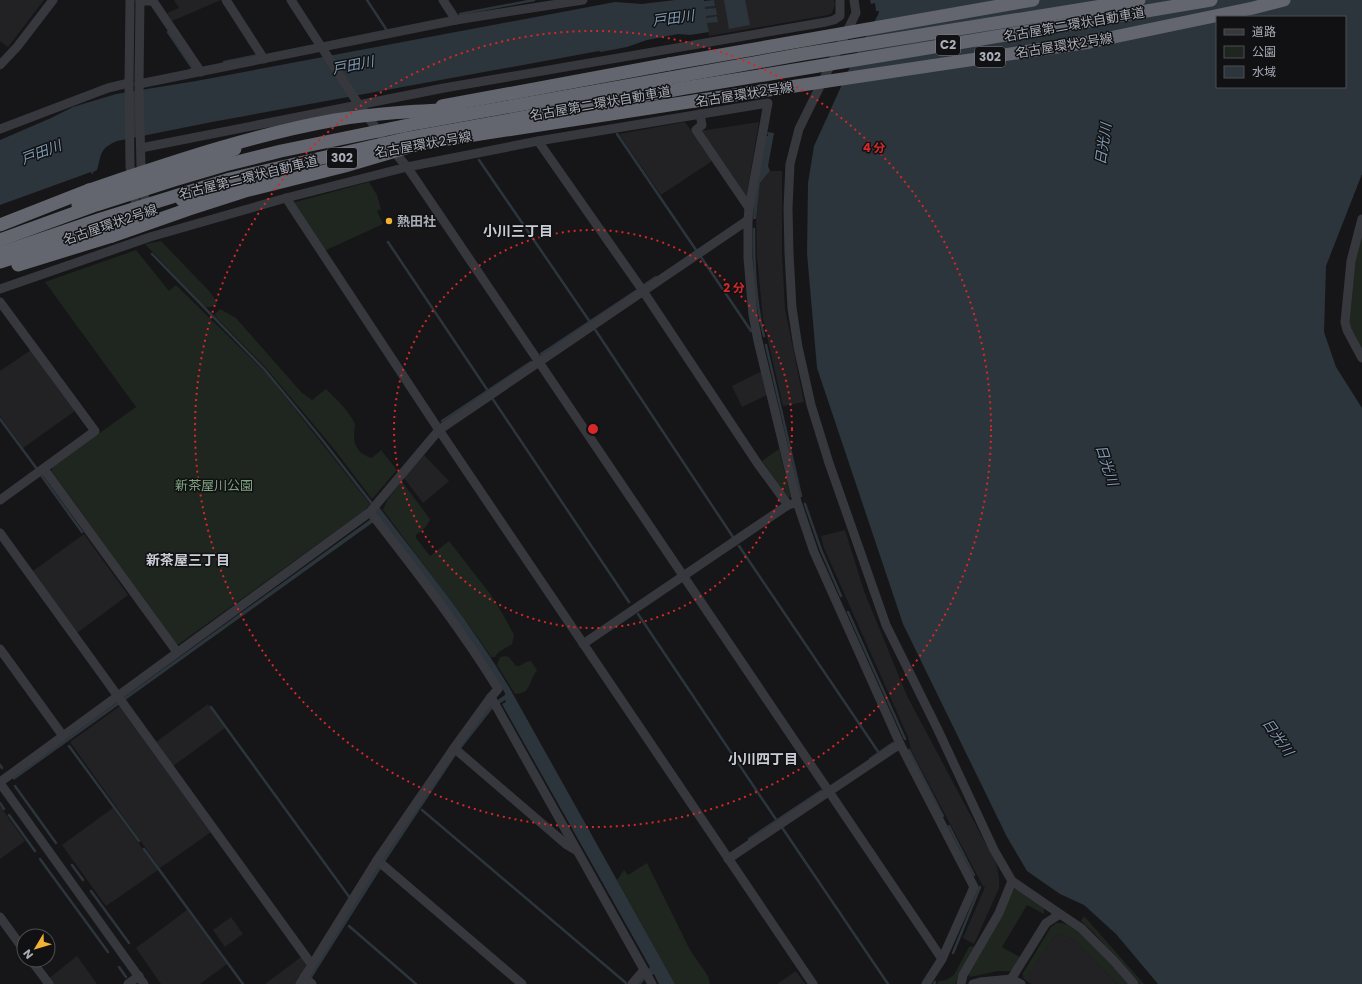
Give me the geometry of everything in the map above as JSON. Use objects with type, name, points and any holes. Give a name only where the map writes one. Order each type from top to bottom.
[{"type":"highway","points":[[0,234],[137,183],[235,150],[308,131],[669,64],[1034,0]]},
{"type":"highway","name":"名古屋第二環状自動車道","points":[[0,240],[96,205],[174,180],[280,151],[418,123],[803,54],[1139,0]]},
{"type":"highway","name":"名古屋第二環状自動車道","points":[[0,253],[101,219],[230,179],[404,139],[685,88],[950,45],[1211,0]]},
{"type":"highway","name":"名古屋環状2号線","points":[[0,262],[177,201],[332,160],[391,149],[695,101],[1090,42],[1254,8],[1284,0]]},
{"type":"highway","points":[[0,225],[89,190],[221,147],[288,130],[335,120],[398,112],[510,107]]},
{"type":"highway","points":[[0,270],[112,236],[246,191],[345,166],[451,135],[562,110]]},
{"type":"street","points":[[0,65],[17,47],[53,0]]},
{"type":"street","points":[[130,0],[130,166],[137,183],[142,213],[150,237]]},
{"type":"street","points":[[137,183],[141,147],[139,84],[140,0],[153,1],[201,72]]},
{"type":"street","points":[[226,0],[264,59]]},
{"type":"street","points":[[291,0],[358,104],[391,149],[407,167],[942,959]]},
{"type":"street","points":[[443,0],[456,20]]},
{"type":"street","points":[[139,84],[264,59],[323,50],[456,20],[583,0]]},
{"type":"street","points":[[141,147],[358,104],[834,20],[840,16],[840,0]]},
{"type":"street","points":[[854,0],[856,13],[799,129],[790,164],[788,208],[792,308],[798,347],[811,405],[886,625],[938,730],[994,850],[1012,881],[1081,928],[1114,960],[1134,984]]},
{"type":"street","points":[[2,125],[108,88],[129,83]]},
{"type":"street","points":[[0,289],[150,237],[286,198],[407,167],[538,141],[768,103],[749,208],[748,258],[753,315],[780,436],[798,502],[814,552],[900,744],[974,887],[942,959],[926,984]]},
{"type":"street","points":[[700,114],[702,125],[696,130],[749,208]]},
{"type":"street","points":[[538,141],[643,291],[758,464],[788,505]]},
{"type":"street","points":[[286,198],[439,430],[813,984]]},
{"type":"street","points":[[1362,219],[1351,261],[1345,322],[1347,330],[1362,358]]},
{"type":"street","points":[[128,984],[141,980],[0,783],[63,736],[120,699],[177,652],[373,516],[378,503],[439,430],[748,220]]},
{"type":"street","points":[[0,302],[95,431],[0,500]]},
{"type":"street","points":[[44,468],[177,652]]},
{"type":"street","points":[[583,644],[788,505],[798,502]]},
{"type":"street","points":[[307,982],[312,965],[457,750],[493,701],[498,689],[481,661],[425,582],[373,516]]},
{"type":"street","points":[[0,533],[312,965]]},
{"type":"street","points":[[0,649],[63,736]]},
{"type":"street","points":[[493,701],[650,982]]},
{"type":"street","points":[[728,859],[900,744]]},
{"type":"street","points":[[457,750],[567,845],[578,851]]},
{"type":"street","points":[[380,863],[522,984]]},
{"type":"street","points":[[961,984],[963,975],[1000,913],[1012,881]]},
{"type":"street","points":[[1009,981],[1046,923],[1060,914]]},
{"type":"street","points":[[0,917],[16,939]]},
{"type":"street","points":[[37,968],[48,984]]},
{"type":"street","points":[[632,984],[644,970]]},
{"type":"street","points":[[974,984],[996,980],[1021,984]]},
{"type":"shaded area","points":[[0,0],[44,0],[8,47],[0,41]]},
{"type":"shaded area","points":[[174,0],[221,0],[172,21],[167,13],[179,8]]},
{"type":"shaded area","points":[[714,0],[834,0],[835,4],[832,13],[828,15],[709,36],[707,23],[718,21],[717,16],[706,18],[706,16],[717,15],[716,8],[705,10],[705,7],[715,6]]},
{"type":"shaded area","points":[[685,122],[712,161],[661,195],[619,134]]},
{"type":"shaded area","points":[[759,122],[746,199],[700,131]]},
{"type":"shaded area","points":[[770,171],[782,171],[782,254],[785,309],[804,402],[783,406],[763,319],[757,257],[756,219],[760,183]]},
{"type":"shaded area","points":[[31,350],[75,411],[23,448],[0,416],[0,371]]},
{"type":"shaded area","points":[[762,371],[767,395],[742,407],[732,386]]},
{"type":"shaded area","points":[[424,455],[449,481],[423,503],[404,478]]},
{"type":"shaded area","points":[[845,530],[864,591],[907,696],[996,863],[999,877],[999,888],[974,944],[963,938],[985,887],[983,886],[911,750],[908,737],[824,548],[821,536]]},
{"type":"shaded area","points":[[84,534],[128,595],[77,633],[33,571]]},
{"type":"shaded area","points":[[208,704],[225,728],[173,766],[156,742]]},
{"type":"shaded area","points":[[120,706],[211,832],[160,868],[70,742]]},
{"type":"shaded area","points":[[0,806],[25,841],[0,859]]},
{"type":"shaded area","points":[[113,808],[158,870],[106,906],[62,845]]},
{"type":"shaded area","points":[[187,910],[227,964],[200,984],[161,984],[136,948]]},
{"type":"shaded area","points":[[231,917],[243,934],[225,947],[213,930]]},
{"type":"shaded area","points":[[1061,934],[1075,940],[1117,984],[1032,984],[1028,982],[1028,975],[1053,938]]},
{"type":"shaded area","points":[[77,956],[97,984],[52,984],[48,979]]},
{"type":"shaded area","points":[[301,957],[306,964],[305,970],[296,984],[265,984]]},
{"type":"shaded area","points":[[796,971],[805,984],[777,984]]},
{"type":"green space","points":[[369,182],[377,195],[381,209],[377,211],[383,224],[324,251],[292,203]]},
{"type":"green space","points":[[1362,230],[1362,351],[1350,330],[1348,313],[1354,262]]},
{"type":"green space","points":[[161,241],[210,292],[217,302],[216,304],[211,307],[205,307],[145,244]]},
{"type":"green space","name":"新茶屋川公園","points":[[136,250],[169,291],[176,285],[266,373],[370,504],[364,511],[179,644],[176,644],[52,472],[52,467],[136,407],[45,282]]},
{"type":"green space","points":[[220,309],[236,318],[301,392],[312,400],[326,389],[344,408],[354,422],[354,439],[358,450],[364,455],[372,458],[381,450],[397,470],[372,499],[334,449],[267,369],[214,315]]},
{"type":"green space","points":[[779,449],[791,497],[787,498],[762,461]]},
{"type":"green space","points":[[401,482],[430,519],[428,524],[416,535],[416,538],[430,556],[449,541],[491,595],[505,618],[514,635],[512,644],[495,657],[491,657],[383,510],[387,500]]},
{"type":"green space","points":[[500,657],[509,657],[516,666],[520,666],[531,661],[537,670],[525,691],[515,694],[497,665]]},
{"type":"green space","points":[[647,863],[690,950],[708,976],[710,984],[675,984],[617,880],[624,870],[628,875]]},
{"type":"green space","points":[[1015,888],[1044,907],[1044,914],[1027,905],[1002,947],[1020,957],[1012,971],[998,971],[970,977],[967,973]]},
{"type":"green space","points":[[1084,916],[1144,984],[1140,984],[1093,932],[1081,921]]},
{"type":"green space","points":[[1056,923],[1063,923],[1076,928],[1113,965],[1129,984],[1117,984],[1075,940],[1061,934],[1053,938],[1028,975],[1028,982],[1024,979],[1023,973],[1051,927]]},
{"type":"green space","points":[[969,947],[974,947],[955,984],[937,984],[939,981],[946,980],[954,975]]},
{"type":"water","name":"戸田川","points":[[675,0],[714,0],[715,6],[705,7],[705,9],[716,8],[717,15],[706,16],[706,18],[717,16],[718,22],[707,23],[709,32],[690,35],[678,34],[647,40],[627,47],[601,52],[599,51],[212,122],[117,141],[104,149],[97,170],[93,172],[93,174],[91,172],[0,205],[0,140],[73,107],[116,94],[196,81],[615,2],[642,4]]},
{"type":"water","points":[[724,0],[745,0],[750,25],[729,29]]},
{"type":"water","name":"日光川","points":[[870,0],[1362,0],[1362,174],[1326,266],[1324,332],[1336,367],[1362,408],[1362,984],[1158,984],[1116,934],[1084,905],[1060,894],[1027,871],[1007,837],[903,624],[817,368],[807,253],[808,183],[814,146],[855,56],[878,15],[879,11],[876,11],[875,3],[871,4]]},
{"type":"water","points":[[767,132],[774,133],[768,166],[770,171],[760,183],[756,219],[753,219],[755,186],[766,136],[768,136]]},
{"type":"water","points":[[379,507],[447,595],[479,640],[509,687],[675,984],[659,984],[654,974],[646,978],[641,984],[636,984],[650,967],[502,704],[506,702],[505,700],[493,708],[456,755],[385,862],[308,984],[303,984],[382,860],[454,753],[489,706],[505,695],[460,625],[378,517],[372,523],[14,780],[12,778],[371,519]]},
{"type":"waterway","points":[[367,0],[386,29]]},
{"type":"waterway","points":[[460,14],[534,0]]},
{"type":"waterway","points":[[168,32],[193,69],[190,70]]},
{"type":"waterway","points":[[224,62],[258,55]]},
{"type":"waterway","points":[[617,134],[696,250]]},
{"type":"waterway","points":[[479,160],[590,322]]},
{"type":"waterway","points":[[754,229],[756,283],[764,336]]},
{"type":"waterway","points":[[388,242],[488,391]]},
{"type":"waterway","points":[[152,254],[265,370],[373,505]]},
{"type":"waterway","points":[[701,257],[751,331]]},
{"type":"waterway","points":[[644,285],[656,277]]},
{"type":"waterway","points":[[541,354],[636,291]]},
{"type":"waterway","points":[[594,328],[733,537]]},
{"type":"waterway","points":[[766,345],[801,496]]},
{"type":"waterway","points":[[442,421],[531,362]]},
{"type":"waterway","points":[[492,398],[629,602]]},
{"type":"waterway","points":[[0,419],[37,469]]},
{"type":"waterway","points":[[41,475],[82,532]]},
{"type":"waterway","points":[[805,504],[821,550],[841,596]]},
{"type":"waterway","points":[[739,546],[879,753]]},
{"type":"waterway","points":[[848,612],[905,739]]},
{"type":"waterway","points":[[638,614],[777,821]]},
{"type":"waterway","points":[[211,707],[350,898]]},
{"type":"waterway","points":[[870,759],[893,743]]},
{"type":"waterway","points":[[69,746],[139,841]]},
{"type":"waterway","points":[[909,750],[943,816]]},
{"type":"waterway","points":[[15,786],[56,843]]},
{"type":"waterway","points":[[749,839],[821,791]]},
{"type":"waterway","points":[[0,803],[4,809]]},
{"type":"waterway","points":[[422,810],[626,983]]},
{"type":"waterway","points":[[9,815],[35,851]]},
{"type":"waterway","points":[[781,826],[888,984]]},
{"type":"waterway","points":[[949,826],[974,875]]},
{"type":"waterway","points":[[144,849],[243,984]]},
{"type":"waterway","points":[[40,859],[108,952]]},
{"type":"waterway","points":[[72,865],[83,880]]},
{"type":"waterway","points":[[953,953],[980,887]]},
{"type":"waterway","points":[[91,891],[129,943]]},
{"type":"waterway","points":[[349,926],[416,984]]},
{"type":"waterway","points":[[119,967],[126,977]]},
{"type":"place","name":"熱田社","points":[[389,221]]},
{"type":"district","name":"小川三丁目","points":[[518,231]]},
{"type":"district","name":"新茶屋三丁目","points":[[188,560]]},
{"type":"district","name":"小川四丁目","points":[[763,759]]}]
